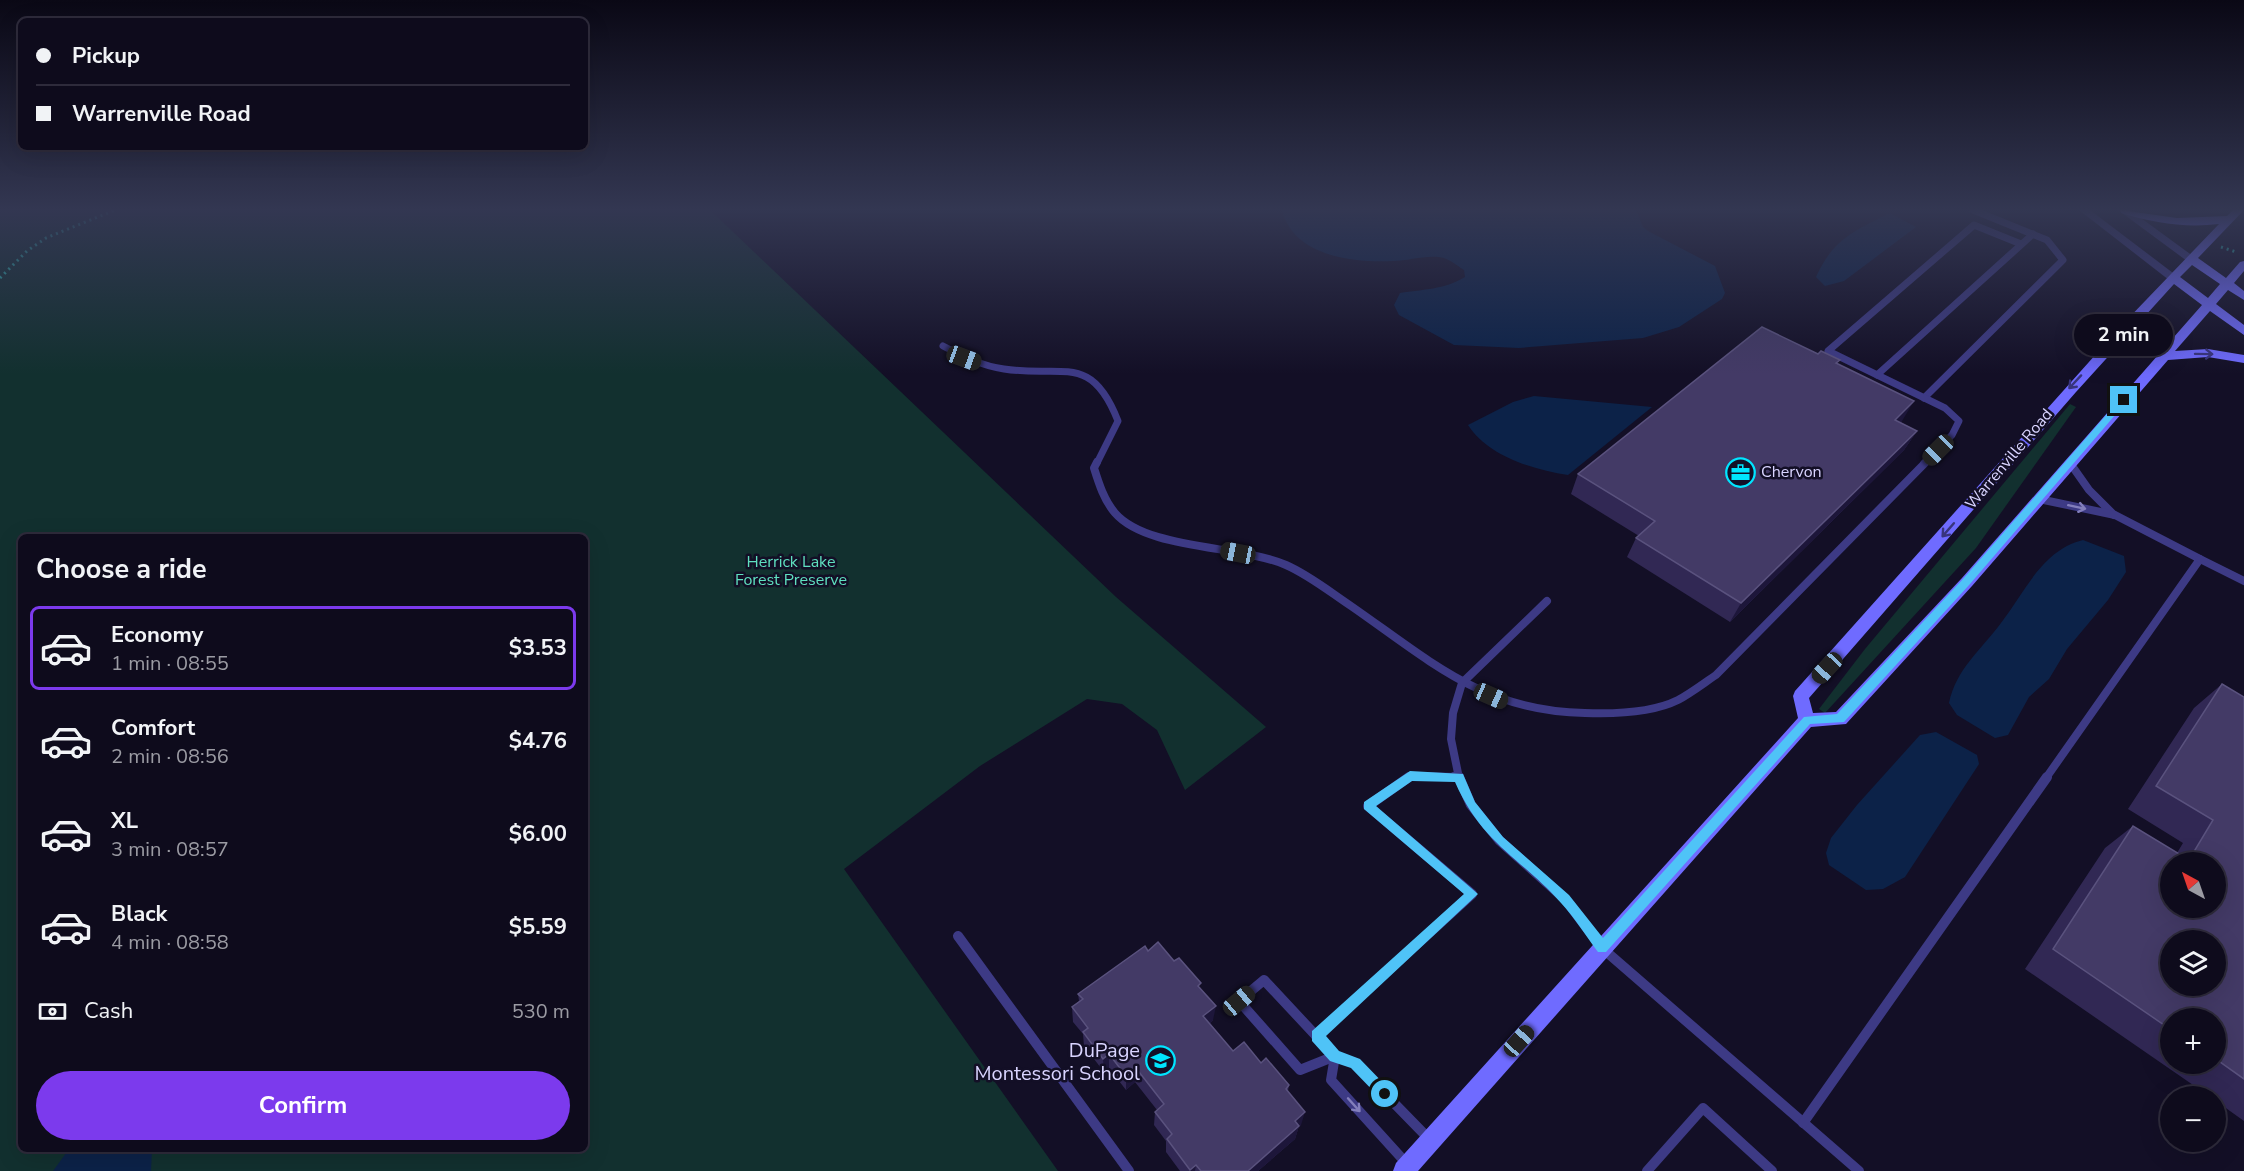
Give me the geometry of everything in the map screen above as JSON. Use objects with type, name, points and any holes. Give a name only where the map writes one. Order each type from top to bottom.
[{"type":"main road","name":"Warrenville Road","points":[[1808,720],[1801,696],[1869,621],[2071,387],[2186,265]]},
{"type":"main road","points":[[2199,265],[2244,296]]},
{"type":"main road","points":[[1406,1168],[1808,720],[1840,719],[2039,499],[2243,265]]},
{"type":"main road","points":[[2173,278],[2244,331]]},
{"type":"main road","points":[[2164,356],[2208,353],[2244,359]]},
{"type":"street","points":[[2156,265],[2173,278]]},
{"type":"lane","points":[[943,346],[988,367],[1014,371],[1073,371],[1102,384],[1111,399],[1118,421],[1094,468],[1107,506],[1120,519],[1143,533],[1261,557],[1286,565],[1315,581],[1462,682],[1506,702],[1563,713],[1623,714],[1677,701],[1716,675],[1953,435],[1959,421],[1946,408],[1828,351],[1928,265]]},
{"type":"lane","points":[[1876,375],[1998,265]]},
{"type":"lane","points":[[1924,398],[2057,265]]},
{"type":"lane","points":[[2070,464],[2089,490],[2115,515]]},
{"type":"lane","points":[[2039,499],[2115,515],[2244,581]]},
{"type":"lane","points":[[1803,1123],[2200,559]]},
{"type":"lane","points":[[1547,601],[1462,682],[1453,713],[1451,738],[1459,777],[1471,805],[1499,840],[1565,899],[1602,948],[1859,1171]]},
{"type":"lane","points":[[1316,1036],[1472,894],[1368,806],[1410,776],[1459,777]]},
{"type":"lane","points":[[958,936],[1129,1171]]},
{"type":"lane","points":[[1335,1056],[1300,1070],[1239,1001],[1264,980],[1335,1056],[1355,1063],[1431,1141]]},
{"type":"lane","points":[[1335,1056],[1331,1080],[1406,1168]]},
{"type":"lane","points":[[1647,1171],[1702,1108],[1772,1171]]},
{"type":"path","points":[[0,278],[13,265]]},
{"type":"green space","name":"Herrick Lake Forest Preserve","points":[[0,265],[767,265],[1116,597],[1266,727],[1185,790],[1157,730],[1122,704],[1087,699],[980,766],[844,869],[1058,1171],[0,1171]]},
{"type":"green space","points":[[2070,404],[2076,407],[1976,548],[1825,713],[1819,709],[1865,649]]},
{"type":"water","points":[[1456,265],[1712,265],[1715,266],[1725,293],[1722,299],[1679,327],[1643,338],[1519,348],[1454,345],[1399,315],[1394,305],[1400,293],[1449,284],[1465,277],[1464,270]]},
{"type":"water","points":[[1823,265],[1866,265],[1844,281],[1825,286],[1816,277]]},
{"type":"water","points":[[1534,396],[1652,407],[1568,475],[1512,460],[1487,445],[1468,425],[1513,402]]},
{"type":"water","points":[[2083,540],[2124,556],[2126,572],[2108,600],[2067,649],[2049,679],[2029,697],[2008,735],[1995,738],[1957,715],[1949,703],[1952,691],[1970,660],[2001,623],[2045,562],[2069,545]]},
{"type":"water","points":[[1936,732],[1977,755],[1979,764],[1905,877],[1883,889],[1866,890],[1829,865],[1826,853],[1831,838],[1857,805],[1920,735]]},
{"type":"water","points":[[67,1152],[152,1152],[151,1171],[53,1171]]},
{"type":"building","name":"Chervon","points":[[1762,327],[1818,354],[1821,351],[1840,360],[1836,363],[1914,401],[1895,420],[1917,431],[1741,603],[1636,538],[1655,521],[1578,474]]},
{"type":"building","points":[[2222,684],[2244,697],[2244,1079],[2226,1066],[2226,1008],[2160,1008],[2160,1022],[2053,949],[2133,826],[2176,852],[2160,852],[2160,918],[2226,918],[2226,852],[2194,852],[2213,820],[2156,786]]},
{"type":"building","name":"DuPage Montessori School","points":[[1158,942],[1174,961],[1179,958],[1201,983],[1198,986],[1216,1006],[1203,1016],[1233,1051],[1244,1042],[1261,1063],[1266,1058],[1289,1085],[1286,1089],[1305,1112],[1295,1121],[1299,1126],[1248,1171],[1201,1171],[1196,1165],[1190,1170],[1167,1139],[1172,1134],[1155,1112],[1164,1104],[1136,1068],[1126,1076],[1109,1054],[1103,1059],[1083,1032],[1088,1028],[1072,1007],[1083,999],[1078,994],[1145,946],[1148,951]]},
{"type":"place","name":"Chervon","points":[[1740,472]]},
{"type":"place","name":"DuPage Montessori School","points":[[1161,1061]]},
{"type":"route","points":[[1385,1094],[1355,1063],[1335,1056],[1316,1036],[1472,894],[1368,806],[1410,776],[1459,777],[1471,805],[1499,840],[1565,899],[1602,948],[1808,720],[1840,719],[1966,582],[2124,400]]}]
